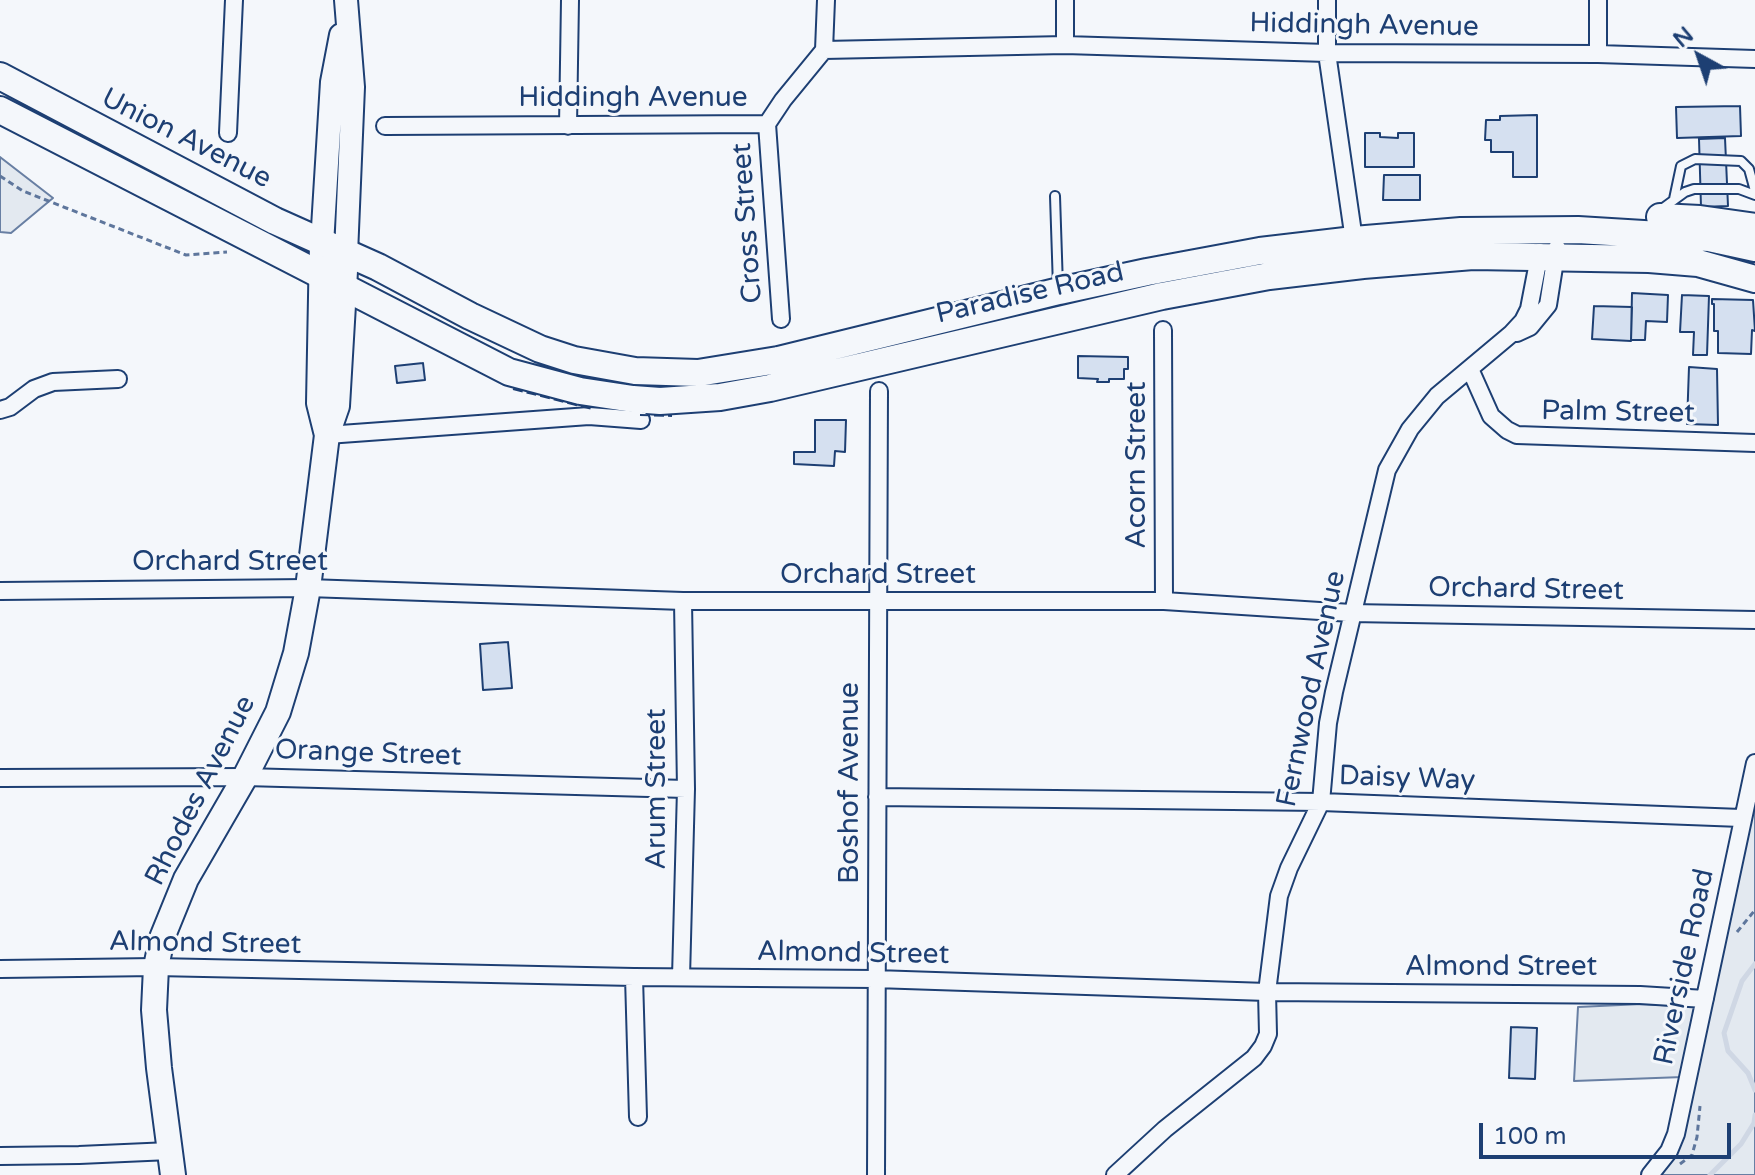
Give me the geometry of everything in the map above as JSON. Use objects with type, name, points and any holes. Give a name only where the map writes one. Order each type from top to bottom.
[{"type":"highway","name":"Union Avenue","points":[[0,76],[141,153],[334,249]]},
{"type":"highway","points":[[0,110],[332,281]]},
{"type":"highway","points":[[1604,231],[1631,216],[1700,219],[1755,227]]},
{"type":"highway","name":"Paradise Road","points":[[334,249],[378,267],[540,349],[574,360],[635,371],[698,373],[778,360],[1059,291],[1214,259],[1354,240],[1461,231],[1604,231],[1709,238],[1755,248]]},
{"type":"highway","name":"Paradise Road","points":[[332,281],[509,372],[580,391],[660,401],[720,397],[781,386],[1162,296],[1269,276],[1363,265],[1473,256],[1548,257],[1698,263],[1755,279]]},
{"type":"main road","points":[[334,249],[332,82],[346,3]]},
{"type":"main road","name":"Rhodes Avenue","points":[[172,1163],[154,1010],[156,967],[162,938],[186,879],[245,777],[278,712],[296,653],[308,588],[327,435],[337,406],[332,281],[334,249]]},
{"type":"street","points":[[228,133],[234,0]]},
{"type":"street","points":[[568,126],[570,0]]},
{"type":"street","points":[[824,50],[826,0]]},
{"type":"street","points":[[1065,0],[1065,45]]},
{"type":"street","points":[[1327,0],[1327,53],[1354,240]]},
{"type":"street","points":[[1598,0],[1598,54]]},
{"type":"street","name":"Hiddingh Avenue","points":[[385,126],[767,124],[824,50],[1065,45],[1327,53],[1598,54],[1755,59]]},
{"type":"street","name":"Cross Street","points":[[767,124],[781,319]]},
{"type":"street","name":"Fernwood Avenue","points":[[1115,1175],[1165,1129],[1254,1058],[1263,1046],[1268,1034],[1267,992],[1279,896],[1321,802],[1328,723],[1351,613],[1387,470],[1410,429],[1437,396],[1511,334],[1530,327],[1545,311],[1548,305],[1551,230]]},
{"type":"street","name":"Acorn Street","points":[[1163,330],[1164,601]]},
{"type":"street","name":"Palm Street","points":[[1470,369],[1491,416],[1517,435],[1755,443]]},
{"type":"street","points":[[0,410],[10,407],[34,389],[53,382],[118,379]]},
{"type":"street","name":"Boshof Avenue","points":[[876,1175],[879,391]]},
{"type":"street","points":[[327,435],[589,416],[641,420]]},
{"type":"street","name":"Orchard Street","points":[[0,591],[308,588],[683,601],[1164,601],[1351,613],[1755,620]]},
{"type":"street","name":"Arum Street","points":[[681,977],[686,789],[683,601]]},
{"type":"street","name":"Riverside Road","points":[[1650,1175],[1674,1142],[1755,763]]},
{"type":"street","name":"Orange Street","points":[[0,778],[245,777],[686,789]]},
{"type":"street","name":"Daisy Way","points":[[877,797],[1321,802],[1741,818]]},
{"type":"street","name":"Almond Street","points":[[0,969],[156,967],[875,979],[1267,992],[1640,995],[1705,999]]},
{"type":"street","points":[[634,977],[638,1117]]},
{"type":"street","points":[[0,1156],[79,1155],[172,1163]]},
{"type":"lane","points":[[1652,216],[1685,192],[1701,188],[1739,189],[1755,193],[1749,169],[1741,161],[1695,159],[1681,166],[1674,199]]},
{"type":"lane","points":[[1055,196],[1059,291]]},
{"type":"path","points":[[0,176],[23,191],[186,255],[226,252]]},
{"type":"shaded area","points":[[0,157],[53,198],[11,233],[0,232]]},
{"type":"shaded area","points":[[1755,783],[1755,1175],[1658,1175]]},
{"type":"shaded area","points":[[1642,1004],[1696,1007],[1683,1077],[1574,1081],[1578,1007]]},
{"type":"building","points":[[1740,106],[1741,136],[1677,138],[1676,107]]},
{"type":"building","points":[[1537,115],[1537,177],[1513,177],[1513,152],[1491,152],[1491,140],[1485,140],[1486,120],[1500,120],[1500,116]]},
{"type":"building","points":[[1365,133],[1398,138],[1398,133],[1414,133],[1414,167],[1365,167]]},
{"type":"building","points":[[1725,138],[1728,206],[1701,207],[1699,139]]},
{"type":"building","points":[[1384,175],[1420,175],[1420,200],[1383,200]]},
{"type":"building","points":[[1632,293],[1668,295],[1667,322],[1646,321],[1645,340],[1631,340]]},
{"type":"building","points":[[1682,295],[1709,296],[1707,355],[1693,355],[1694,332],[1680,332]]},
{"type":"building","points":[[1712,299],[1753,300],[1755,331],[1752,330],[1751,354],[1718,353],[1718,331],[1714,331]]},
{"type":"building","points":[[1594,306],[1632,307],[1631,341],[1592,339]]},
{"type":"building","points":[[1078,356],[1128,357],[1128,369],[1124,369],[1124,379],[1109,379],[1109,382],[1078,378]]},
{"type":"building","points":[[423,363],[425,380],[397,383],[395,366]]},
{"type":"building","points":[[1689,367],[1717,369],[1718,425],[1687,424]]},
{"type":"building","points":[[815,420],[846,420],[845,452],[835,451],[834,466],[794,464],[794,452],[815,452]]},
{"type":"building","points":[[508,642],[512,688],[483,690],[480,644]]},
{"type":"building","points":[[1511,1027],[1537,1028],[1535,1079],[1509,1078]]},
{"type":"waterway","points":[[1755,964],[1742,981],[1724,1033],[1728,1051],[1748,1073],[1755,1090]]},
{"type":"waterway","points":[[1710,1175],[1741,1144],[1754,1123],[1755,1115]]},
{"type":"fence","points":[[513,389],[592,409]]},
{"type":"fence","points":[[640,415],[672,416]]}]
